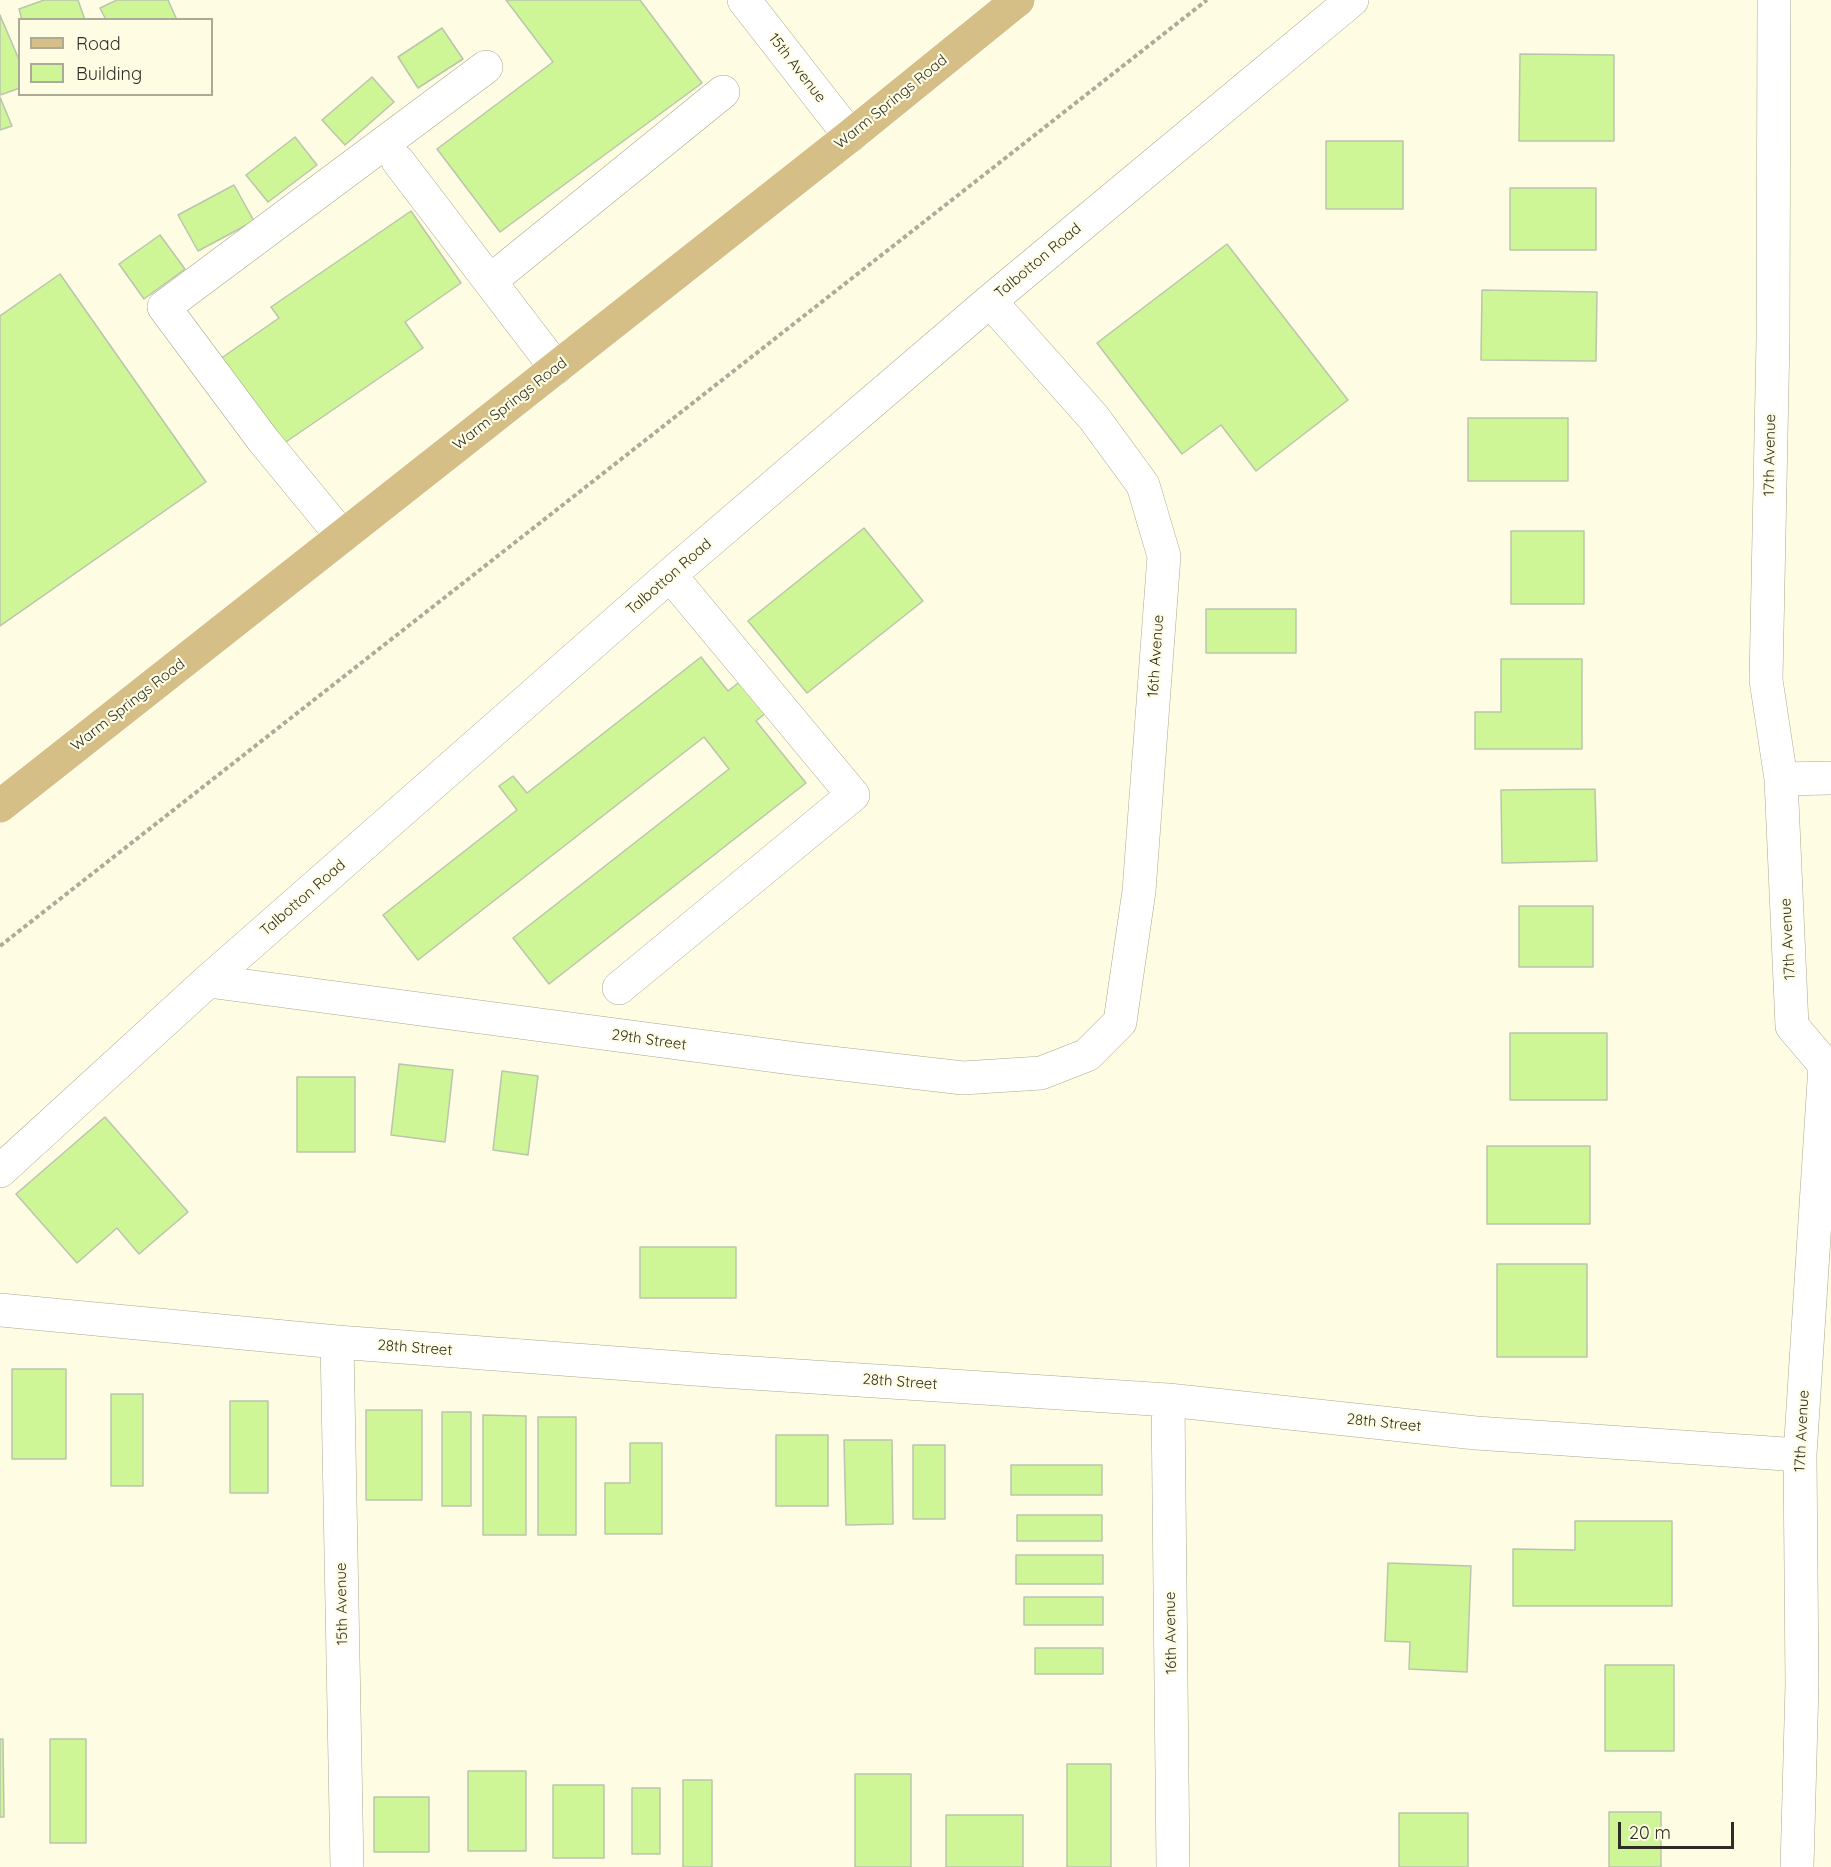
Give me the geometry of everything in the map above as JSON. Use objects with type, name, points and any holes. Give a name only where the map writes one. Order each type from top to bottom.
[{"type":"main road","name":"Warm Springs Road","points":[[0,806],[1018,0]]},
{"type":"street","name":"15th Avenue","points":[[744,0],[849,136]]},
{"type":"street","name":"Talbotton Road","points":[[0,1172],[208,981],[670,575],[990,301],[1352,0]]},
{"type":"street","name":"17th Avenue","points":[[1774,0],[1773,339],[1766,680],[1781,779],[1792,1026],[1828,1060],[1800,1455],[1802,1684],[1797,1867]]},
{"type":"street","points":[[342,536],[263,440],[164,307],[486,67]]},
{"type":"street","points":[[490,281],[723,92]]},
{"type":"street","points":[[398,161],[556,368]]},
{"type":"street","name":"16th Avenue","points":[[990,301],[1094,418],[1143,485],[1164,556],[1139,891],[1120,1022],[1087,1055]]},
{"type":"street","points":[[619,988],[853,795],[670,575]]},
{"type":"street","points":[[1781,779],[1831,778]]},
{"type":"street","name":"29th Street","points":[[208,981],[786,1058],[963,1078],[1041,1073],[1087,1055]]},
{"type":"street","name":"28th Street","points":[[0,1310],[337,1342],[721,1371],[1168,1400],[1476,1432],[1800,1455]]},
{"type":"street","name":"15th Avenue","points":[[337,1342],[347,1867]]},
{"type":"street","name":"16th Avenue","points":[[1168,1400],[1173,1867]]},
{"type":"path","points":[[0,946],[1207,0]]},
{"type":"building","points":[[44,0],[78,0],[84,18],[21,18],[19,9]]},
{"type":"building","points":[[117,0],[168,0],[176,18],[105,18],[100,8]]},
{"type":"building","points":[[506,0],[640,0],[702,83],[500,232],[437,149],[553,62]]},
{"type":"building","points":[[0,15],[18,57],[18,89],[0,95]]},
{"type":"building","points":[[442,28],[463,59],[418,88],[398,57]]},
{"type":"building","points":[[1520,54],[1614,55],[1614,141],[1519,141]]},
{"type":"building","points":[[372,77],[394,102],[345,145],[322,120]]},
{"type":"building","points":[[0,97],[12,126],[0,130]]},
{"type":"building","points":[[295,137],[317,165],[268,202],[246,175]]},
{"type":"building","points":[[1326,141],[1403,141],[1403,209],[1326,209]]},
{"type":"building","points":[[234,185],[254,221],[198,251],[178,215]]},
{"type":"building","points":[[1510,188],[1596,188],[1596,250],[1510,250]]},
{"type":"building","points":[[411,211],[461,283],[405,322],[423,348],[280,446],[220,359],[279,318],[271,307]]},
{"type":"building","points":[[160,235],[185,269],[144,299],[119,264]]},
{"type":"building","points":[[1227,244],[1348,400],[1256,471],[1221,425],[1182,454],[1097,343]]},
{"type":"building","points":[[60,274],[206,482],[0,626],[0,316]]},
{"type":"building","points":[[1482,290],[1597,292],[1596,361],[1481,360]]},
{"type":"building","points":[[1468,418],[1568,418],[1568,481],[1468,481]]},
{"type":"building","points":[[864,528],[923,601],[807,693],[748,621]]},
{"type":"building","points":[[1511,531],[1584,531],[1584,604],[1511,604]]},
{"type":"building","points":[[1206,609],[1296,609],[1296,653],[1206,653]]},
{"type":"building","points":[[701,657],[728,691],[742,680],[767,712],[756,721],[806,783],[549,984],[513,938],[729,769],[704,737],[418,960],[383,915],[517,810],[499,786],[513,776],[527,793]]},
{"type":"building","points":[[1501,659],[1582,659],[1582,749],[1475,749],[1475,712],[1501,712]]},
{"type":"building","points":[[1595,789],[1597,861],[1502,863],[1501,790]]},
{"type":"building","points":[[1519,906],[1593,906],[1593,967],[1519,967]]},
{"type":"building","points":[[1510,1033],[1607,1033],[1607,1100],[1510,1100]]},
{"type":"building","points":[[399,1064],[453,1070],[445,1142],[391,1135]]},
{"type":"building","points":[[502,1071],[538,1076],[528,1155],[493,1150]]},
{"type":"building","points":[[297,1077],[355,1077],[355,1152],[297,1152]]},
{"type":"building","points":[[105,1117],[188,1212],[139,1254],[117,1228],[77,1263],[16,1194]]},
{"type":"building","points":[[1487,1146],[1590,1146],[1590,1224],[1487,1224]]},
{"type":"building","points":[[640,1247],[736,1247],[736,1298],[640,1298]]},
{"type":"building","points":[[1497,1264],[1587,1264],[1587,1357],[1497,1357]]},
{"type":"building","points":[[12,1369],[66,1369],[66,1459],[12,1459]]},
{"type":"building","points":[[111,1394],[143,1394],[143,1486],[111,1486]]},
{"type":"building","points":[[230,1401],[268,1401],[268,1493],[230,1493]]},
{"type":"building","points":[[366,1410],[422,1410],[422,1500],[366,1500]]},
{"type":"building","points":[[442,1412],[471,1412],[471,1506],[442,1506]]},
{"type":"building","points":[[483,1415],[526,1416],[526,1535],[483,1535]]},
{"type":"building","points":[[538,1417],[576,1417],[576,1535],[538,1535]]},
{"type":"building","points":[[776,1435],[828,1435],[828,1506],[776,1506]]},
{"type":"building","points":[[844,1440],[892,1440],[893,1524],[846,1525]]},
{"type":"building","points":[[630,1443],[662,1443],[662,1534],[605,1534],[605,1483],[630,1483]]},
{"type":"building","points":[[913,1445],[945,1445],[945,1519],[913,1519]]},
{"type":"building","points":[[1011,1465],[1102,1465],[1102,1495],[1011,1495]]},
{"type":"building","points":[[1017,1515],[1102,1515],[1102,1541],[1017,1541]]},
{"type":"building","points":[[1575,1521],[1672,1521],[1672,1606],[1513,1606],[1513,1549],[1575,1550]]},
{"type":"building","points":[[1016,1555],[1103,1555],[1103,1584],[1016,1584]]},
{"type":"building","points":[[1388,1563],[1471,1566],[1467,1672],[1409,1669],[1410,1642],[1385,1641]]},
{"type":"building","points":[[1024,1597],[1103,1597],[1103,1625],[1024,1625]]},
{"type":"building","points":[[1035,1648],[1103,1648],[1103,1674],[1035,1674]]},
{"type":"building","points":[[1605,1665],[1674,1665],[1674,1751],[1605,1751]]},
{"type":"building","points":[[0,1739],[3,1739],[4,1817],[0,1817]]},
{"type":"building","points":[[50,1739],[86,1739],[86,1843],[50,1843]]},
{"type":"building","points":[[1067,1764],[1111,1764],[1111,1867],[1067,1867]]},
{"type":"building","points":[[468,1771],[526,1771],[526,1851],[468,1851]]},
{"type":"building","points":[[855,1774],[911,1774],[911,1867],[855,1867]]},
{"type":"building","points":[[683,1780],[712,1780],[712,1867],[683,1867]]},
{"type":"building","points":[[553,1785],[604,1785],[604,1858],[553,1858]]},
{"type":"building","points":[[632,1788],[660,1788],[660,1854],[632,1854]]},
{"type":"building","points":[[374,1797],[429,1797],[429,1852],[374,1852]]},
{"type":"building","points":[[1609,1812],[1661,1812],[1661,1867],[1609,1867]]},
{"type":"building","points":[[1399,1813],[1468,1813],[1468,1867],[1399,1867]]},
{"type":"building","points":[[946,1815],[1023,1815],[1023,1867],[946,1867]]}]
